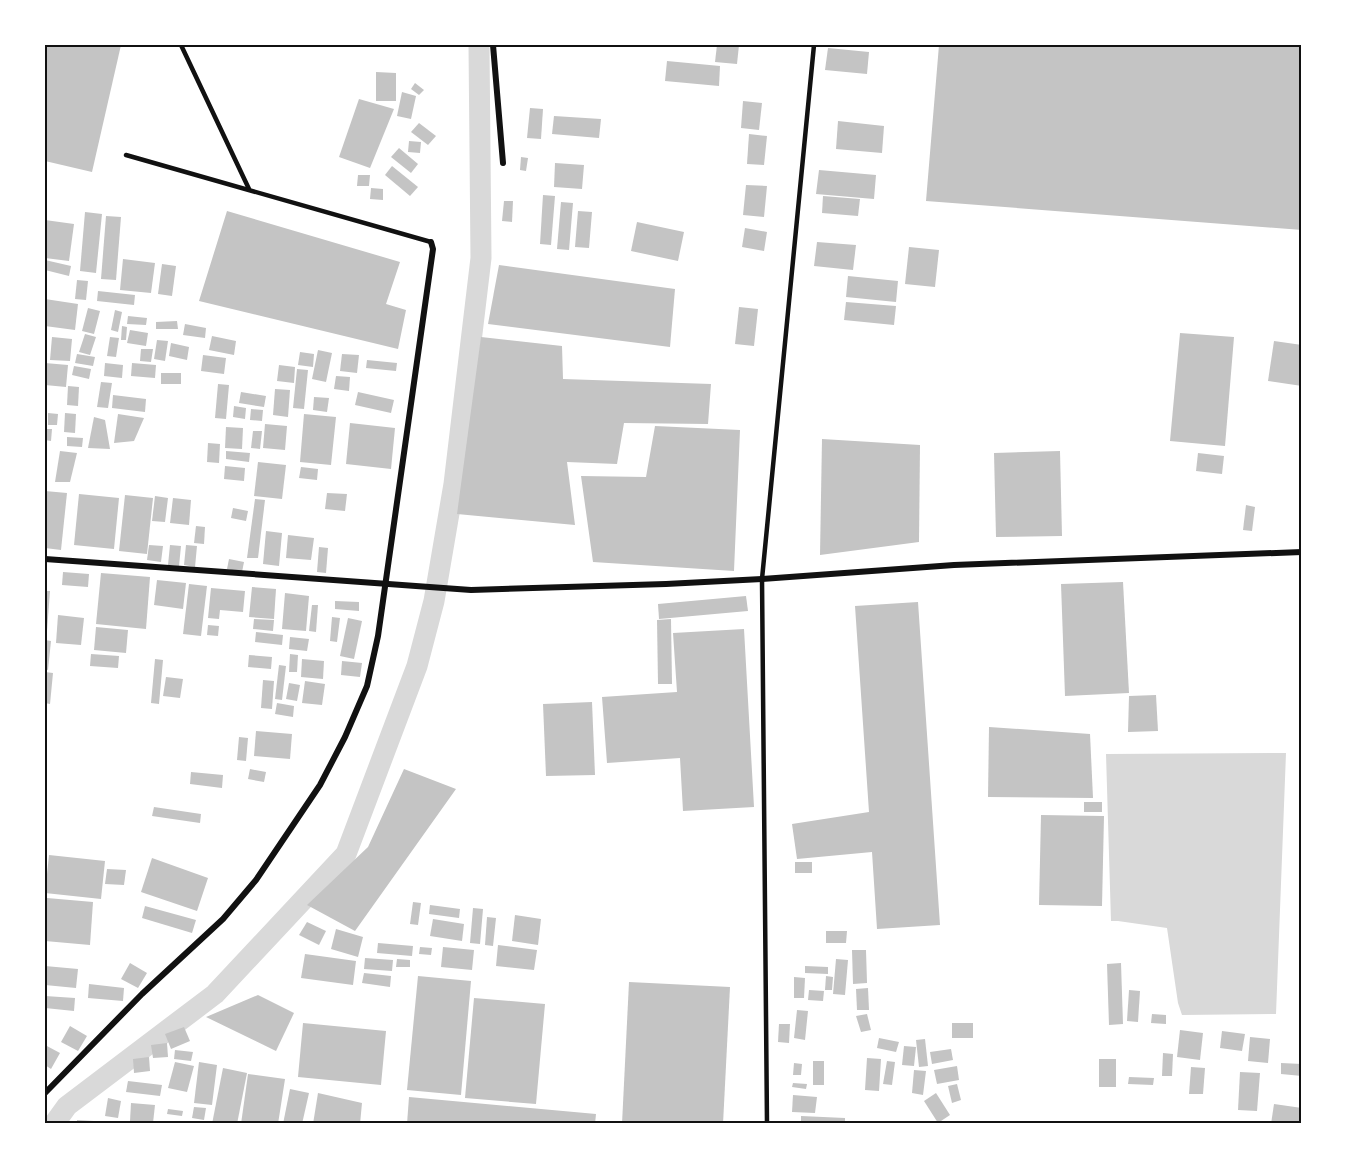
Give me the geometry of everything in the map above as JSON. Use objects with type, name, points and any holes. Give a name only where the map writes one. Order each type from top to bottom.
[{"type":"street","points":[[494,45],[503,163]]},
{"type":"street","points":[[45,1093],[142,994],[223,919],[256,880],[320,785],[345,737],[367,687],[378,636],[433,249],[431,242]]},
{"type":"street","points":[[45,559],[471,590],[666,584],[954,565],[1302,552]]},
{"type":"lane","points":[[181,45],[249,189]]},
{"type":"lane","points":[[768,1124],[762,579],[814,45]]},
{"type":"lane","points":[[126,155],[431,242]]},
{"type":"shaded area","points":[[1286,753],[1276,1014],[1182,1015],[1178,1003],[1167,928],[1111,921],[1106,754]]},
{"type":"building","points":[[45,45],[121,45],[92,172],[45,161]]},
{"type":"building","points":[[717,45],[739,45],[737,64],[715,62]]},
{"type":"building","points":[[939,45],[1302,45],[1302,230],[926,201]]},
{"type":"building","points":[[828,48],[869,52],[867,74],[825,70]]},
{"type":"building","points":[[667,61],[720,66],[719,86],[665,81]]},
{"type":"building","points":[[376,72],[396,73],[396,101],[376,101]]},
{"type":"building","points":[[415,83],[424,90],[419,95],[411,89]]},
{"type":"building","points":[[402,92],[416,96],[411,119],[397,116]]},
{"type":"building","points":[[359,99],[394,109],[370,168],[339,157]]},
{"type":"building","points":[[743,101],[762,103],[759,130],[741,128]]},
{"type":"building","points":[[530,108],[543,109],[541,139],[527,138]]},
{"type":"building","points":[[554,116],[601,119],[599,138],[552,134]]},
{"type":"building","points":[[838,121],[884,126],[882,153],[836,149]]},
{"type":"building","points":[[419,123],[436,136],[428,145],[411,132]]},
{"type":"building","points":[[749,134],[767,136],[764,165],[747,164]]},
{"type":"building","points":[[409,141],[421,142],[420,153],[408,152]]},
{"type":"building","points":[[399,148],[418,164],[411,173],[391,157]]},
{"type":"building","points":[[521,157],[528,158],[526,171],[520,170]]},
{"type":"building","points":[[555,163],[584,165],[582,189],[554,187]]},
{"type":"building","points":[[392,166],[418,187],[410,196],[385,175]]},
{"type":"building","points":[[819,170],[876,175],[874,199],[816,194]]},
{"type":"building","points":[[358,175],[370,175],[369,186],[357,186]]},
{"type":"building","points":[[746,185],[767,186],[764,217],[743,215]]},
{"type":"building","points":[[371,188],[383,189],[383,200],[370,199]]},
{"type":"building","points":[[543,195],[555,196],[551,245],[540,244]]},
{"type":"building","points":[[823,196],[860,199],[858,216],[822,213]]},
{"type":"building","points":[[504,201],[513,201],[512,222],[502,221]]},
{"type":"building","points":[[561,202],[573,203],[569,250],[557,249]]},
{"type":"building","points":[[227,211],[400,262],[386,304],[406,310],[398,349],[199,301]]},
{"type":"building","points":[[578,211],[592,212],[589,248],[575,247]]},
{"type":"building","points":[[85,212],[102,214],[96,273],[80,271]]},
{"type":"building","points":[[106,216],[121,217],[116,280],[101,279]]},
{"type":"building","points":[[45,220],[74,224],[69,261],[45,258]]},
{"type":"building","points":[[637,222],[684,232],[678,261],[631,251]]},
{"type":"building","points":[[745,228],[767,232],[764,251],[742,247]]},
{"type":"building","points":[[817,242],[856,245],[853,270],[814,266]]},
{"type":"building","points":[[909,247],[939,250],[935,287],[905,284]]},
{"type":"building","points":[[123,259],[155,263],[151,293],[120,290]]},
{"type":"building","points":[[45,260],[71,266],[69,276],[45,270]]},
{"type":"building","points":[[162,264],[176,266],[172,296],[158,294]]},
{"type":"building","points":[[499,265],[675,289],[670,347],[488,324]]},
{"type":"building","points":[[848,276],[898,281],[896,302],[846,297]]},
{"type":"building","points":[[77,280],[88,281],[86,300],[75,299]]},
{"type":"building","points":[[98,291],[135,295],[134,305],[97,301]]},
{"type":"building","points":[[45,299],[78,304],[75,330],[45,326]]},
{"type":"building","points":[[846,302],[896,306],[894,325],[844,320]]},
{"type":"building","points":[[739,307],[758,309],[754,346],[735,344]]},
{"type":"building","points":[[88,308],[100,311],[94,334],[82,331]]},
{"type":"building","points":[[115,310],[122,312],[118,332],[111,330]]},
{"type":"building","points":[[128,316],[147,318],[146,325],[127,324]]},
{"type":"building","points":[[177,321],[178,329],[156,329],[156,322]]},
{"type":"building","points":[[185,324],[206,328],[205,338],[183,335]]},
{"type":"building","points":[[122,326],[127,327],[126,340],[121,340]]},
{"type":"building","points":[[130,330],[148,333],[146,346],[127,343]]},
{"type":"building","points":[[1180,333],[1234,337],[1225,446],[1170,441]]},
{"type":"building","points":[[85,334],[96,337],[90,355],[79,352]]},
{"type":"building","points":[[212,336],[236,341],[234,355],[209,350]]},
{"type":"building","points":[[52,337],[72,339],[70,361],[50,360]]},
{"type":"building","points":[[110,337],[119,338],[116,357],[107,356]]},
{"type":"building","points":[[481,337],[562,346],[563,379],[711,384],[708,424],[624,423],[617,464],[567,462],[575,525],[457,514]]},
{"type":"building","points":[[157,340],[168,341],[165,361],[154,359]]},
{"type":"building","points":[[1274,341],[1302,345],[1302,386],[1268,381]]},
{"type":"building","points":[[171,343],[189,347],[187,360],[169,356]]},
{"type":"building","points":[[141,349],[153,349],[151,362],[140,361]]},
{"type":"building","points":[[318,350],[332,353],[326,382],[312,379]]},
{"type":"building","points":[[300,352],[314,354],[313,367],[298,365]]},
{"type":"building","points":[[77,354],[95,357],[93,366],[75,363]]},
{"type":"building","points":[[342,354],[359,355],[357,373],[340,371]]},
{"type":"building","points":[[203,355],[226,358],[224,374],[201,371]]},
{"type":"building","points":[[367,360],[397,363],[396,371],[366,368]]},
{"type":"building","points":[[45,363],[68,365],[66,387],[45,385]]},
{"type":"building","points":[[105,363],[123,365],[122,378],[104,376]]},
{"type":"building","points":[[132,363],[156,365],[155,378],[131,376]]},
{"type":"building","points":[[279,365],[295,367],[294,383],[277,381]]},
{"type":"building","points":[[74,366],[91,369],[89,379],[72,375]]},
{"type":"building","points":[[297,369],[308,370],[304,409],[293,408]]},
{"type":"building","points":[[161,373],[181,373],[181,384],[161,384]]},
{"type":"building","points":[[336,376],[350,377],[349,391],[334,389]]},
{"type":"building","points":[[101,382],[112,383],[108,408],[97,407]]},
{"type":"building","points":[[218,384],[229,385],[226,419],[215,418]]},
{"type":"building","points":[[68,386],[79,387],[78,406],[67,405]]},
{"type":"building","points":[[275,389],[290,390],[288,417],[273,415]]},
{"type":"building","points":[[241,392],[266,396],[264,407],[239,403]]},
{"type":"building","points":[[358,392],[394,400],[391,413],[355,405]]},
{"type":"building","points":[[113,395],[146,399],[145,412],[112,408]]},
{"type":"building","points":[[314,397],[329,398],[327,412],[313,410]]},
{"type":"building","points":[[234,406],[246,408],[245,419],[233,417]]},
{"type":"building","points":[[251,409],[263,410],[262,421],[250,420]]},
{"type":"building","points":[[48,413],[58,414],[57,425],[48,425]]},
{"type":"building","points":[[65,413],[76,414],[75,433],[64,432]]},
{"type":"building","points":[[118,414],[144,418],[134,441],[114,443]]},
{"type":"building","points":[[304,414],[336,417],[331,465],[300,462]]},
{"type":"building","points":[[94,417],[105,420],[110,449],[88,448]]},
{"type":"building","points":[[350,423],[395,428],[391,469],[346,464]]},
{"type":"building","points":[[265,424],[287,426],[285,450],[263,448]]},
{"type":"building","points":[[655,426],[740,430],[734,571],[593,562],[581,476],[646,477]]},
{"type":"building","points":[[226,427],[243,428],[242,449],[225,448]]},
{"type":"building","points":[[45,429],[52,429],[51,441],[45,440]]},
{"type":"building","points":[[253,431],[262,431],[260,449],[251,448]]},
{"type":"building","points":[[67,437],[83,438],[82,447],[67,446]]},
{"type":"building","points":[[822,439],[920,445],[919,542],[820,555]]},
{"type":"building","points":[[208,443],[220,444],[219,463],[207,462]]},
{"type":"building","points":[[60,451],[77,453],[70,482],[55,482]]},
{"type":"building","points":[[226,451],[250,453],[249,462],[226,459]]},
{"type":"building","points":[[1060,451],[1062,536],[996,537],[994,453]]},
{"type":"building","points":[[1198,453],[1224,456],[1222,474],[1196,471]]},
{"type":"building","points":[[258,462],[286,465],[282,499],[254,496]]},
{"type":"building","points":[[225,466],[245,468],[244,481],[224,479]]},
{"type":"building","points":[[301,467],[318,469],[317,480],[299,478]]},
{"type":"building","points":[[45,491],[67,493],[61,550],[45,548]]},
{"type":"building","points":[[327,493],[347,494],[345,511],[325,509]]},
{"type":"building","points":[[79,494],[119,498],[114,549],[74,545]]},
{"type":"building","points":[[125,495],[153,498],[147,554],[119,551]]},
{"type":"building","points":[[155,496],[168,498],[165,522],[152,521]]},
{"type":"building","points":[[173,498],[191,500],[189,525],[170,523]]},
{"type":"building","points":[[255,499],[265,500],[258,558],[247,558]]},
{"type":"building","points":[[1246,505],[1255,507],[1252,531],[1243,530]]},
{"type":"building","points":[[233,508],[248,511],[246,521],[231,518]]},
{"type":"building","points":[[196,526],[205,527],[204,544],[194,543]]},
{"type":"building","points":[[266,531],[282,533],[279,566],[263,564]]},
{"type":"building","points":[[288,535],[314,538],[311,560],[286,558]]},
{"type":"building","points":[[149,545],[163,546],[161,562],[147,560]]},
{"type":"building","points":[[170,545],[181,546],[179,566],[168,565]]},
{"type":"building","points":[[186,545],[197,546],[195,567],[184,565]]},
{"type":"building","points":[[319,547],[328,548],[326,573],[317,572]]},
{"type":"building","points":[[229,559],[244,562],[242,572],[227,569]]},
{"type":"building","points":[[63,572],[89,574],[88,587],[62,585]]},
{"type":"building","points":[[101,573],[150,577],[146,629],[96,624]]},
{"type":"building","points":[[157,580],[186,583],[183,609],[154,605]]},
{"type":"building","points":[[1123,582],[1129,693],[1065,696],[1061,584]]},
{"type":"building","points":[[189,584],[207,586],[201,636],[183,634]]},
{"type":"building","points":[[252,587],[276,589],[274,619],[249,617]]},
{"type":"building","points":[[211,588],[245,591],[243,612],[220,610],[219,619],[208,618]]},
{"type":"building","points":[[45,591],[50,591],[47,631],[45,631]]},
{"type":"building","points":[[285,593],[309,596],[306,631],[282,629]]},
{"type":"building","points":[[746,596],[748,611],[659,619],[658,604]]},
{"type":"building","points":[[335,601],[359,602],[359,611],[335,609]]},
{"type":"building","points":[[918,602],[940,925],[877,929],[872,852],[797,859],[792,824],[869,812],[855,606]]},
{"type":"building","points":[[312,605],[318,605],[316,632],[309,631]]},
{"type":"building","points":[[58,615],[84,618],[81,645],[56,643]]},
{"type":"building","points":[[332,617],[340,618],[337,642],[330,641]]},
{"type":"building","points":[[348,618],[362,621],[354,659],[340,656]]},
{"type":"building","points":[[254,619],[274,620],[273,631],[253,629]]},
{"type":"building","points":[[671,619],[672,684],[658,684],[657,620]]},
{"type":"building","points":[[208,625],[219,626],[218,636],[207,635]]},
{"type":"building","points":[[96,627],[128,630],[126,653],[94,650]]},
{"type":"building","points":[[744,629],[754,807],[683,811],[680,758],[607,763],[602,697],[677,692],[673,633]]},
{"type":"building","points":[[256,632],[283,635],[282,645],[255,642]]},
{"type":"building","points":[[290,637],[309,639],[307,651],[289,649]]},
{"type":"building","points":[[45,640],[51,641],[48,670],[45,669]]},
{"type":"building","points":[[91,654],[119,656],[118,668],[90,666]]},
{"type":"building","points":[[290,654],[298,655],[297,672],[289,672]]},
{"type":"building","points":[[249,655],[272,657],[271,669],[248,667]]},
{"type":"building","points":[[155,659],[163,660],[159,704],[151,703]]},
{"type":"building","points":[[302,659],[324,661],[323,679],[301,677]]},
{"type":"building","points":[[342,661],[362,663],[360,677],[341,675]]},
{"type":"building","points":[[279,665],[286,666],[282,700],[275,699]]},
{"type":"building","points":[[45,672],[53,673],[50,704],[45,703]]},
{"type":"building","points":[[166,677],[183,679],[180,698],[163,696]]},
{"type":"building","points":[[263,680],[274,681],[272,709],[261,708]]},
{"type":"building","points":[[305,681],[325,684],[322,705],[302,703]]},
{"type":"building","points":[[289,683],[300,685],[297,701],[286,699]]},
{"type":"building","points":[[1156,695],[1158,731],[1128,732],[1129,696]]},
{"type":"building","points":[[592,702],[595,775],[546,776],[543,704]]},
{"type":"building","points":[[277,703],[294,706],[293,717],[275,714]]},
{"type":"building","points":[[989,727],[1090,734],[1093,798],[988,797]]},
{"type":"building","points":[[256,731],[292,734],[290,759],[254,756]]},
{"type":"building","points":[[239,737],[248,738],[246,761],[237,760]]},
{"type":"building","points":[[250,769],[266,772],[264,782],[248,779]]},
{"type":"building","points":[[404,769],[456,789],[355,931],[307,905],[368,847]]},
{"type":"building","points":[[191,772],[223,775],[222,788],[190,784]]},
{"type":"building","points":[[1084,802],[1102,802],[1102,812],[1084,812]]},
{"type":"building","points":[[154,807],[201,814],[200,823],[152,816]]},
{"type":"building","points":[[1041,815],[1104,816],[1102,906],[1039,905]]},
{"type":"building","points":[[49,855],[105,861],[101,899],[45,893]]},
{"type":"building","points":[[152,858],[208,878],[197,911],[141,892]]},
{"type":"building","points":[[795,862],[812,862],[812,873],[795,873]]},
{"type":"building","points":[[107,869],[126,870],[124,885],[105,884]]},
{"type":"building","points":[[47,898],[93,902],[90,945],[45,941]]},
{"type":"building","points":[[413,902],[421,903],[418,925],[410,924]]},
{"type":"building","points":[[430,905],[460,909],[459,918],[429,914]]},
{"type":"building","points":[[145,906],[196,920],[192,933],[142,918]]},
{"type":"building","points":[[473,908],[483,909],[480,944],[470,943]]},
{"type":"building","points":[[515,915],[541,919],[538,945],[512,941]]},
{"type":"building","points":[[487,917],[496,918],[493,946],[485,945]]},
{"type":"building","points":[[433,919],[464,924],[462,941],[430,936]]},
{"type":"building","points":[[307,922],[326,931],[319,945],[299,935]]},
{"type":"building","points":[[336,929],[363,937],[358,957],[331,949]]},
{"type":"building","points":[[826,931],[847,931],[846,943],[826,943]]},
{"type":"building","points":[[378,943],[413,946],[412,956],[377,953]]},
{"type":"building","points":[[498,945],[537,950],[534,970],[496,966]]},
{"type":"building","points":[[420,947],[432,948],[431,955],[419,954]]},
{"type":"building","points":[[443,947],[474,950],[472,970],[441,967]]},
{"type":"building","points":[[852,950],[866,950],[867,983],[853,984]]},
{"type":"building","points":[[305,954],[356,961],[353,985],[301,978]]},
{"type":"building","points":[[365,958],[393,960],[392,971],[364,969]]},
{"type":"building","points":[[397,959],[410,960],[410,967],[396,967]]},
{"type":"building","points":[[836,959],[848,960],[845,995],[833,994]]},
{"type":"building","points":[[130,963],[147,973],[138,988],[121,979]]},
{"type":"building","points":[[1121,963],[1123,1024],[1109,1025],[1107,964]]},
{"type":"building","points":[[45,966],[78,969],[76,988],[45,985]]},
{"type":"building","points":[[805,966],[828,967],[828,974],[805,973]]},
{"type":"building","points":[[364,973],[391,976],[390,987],[362,983]]},
{"type":"building","points":[[418,976],[471,981],[461,1095],[407,1090]]},
{"type":"building","points":[[826,976],[833,977],[832,990],[825,990]]},
{"type":"building","points":[[794,977],[805,978],[804,998],[794,998]]},
{"type":"building","points":[[629,982],[730,987],[723,1124],[622,1124]]},
{"type":"building","points":[[89,984],[124,988],[123,1001],[88,998]]},
{"type":"building","points":[[868,988],[869,1010],[857,1010],[856,989]]},
{"type":"building","points":[[809,990],[824,991],[823,1001],[808,1000]]},
{"type":"building","points":[[1129,990],[1140,991],[1138,1022],[1127,1021]]},
{"type":"building","points":[[258,995],[294,1013],[276,1051],[206,1017]]},
{"type":"building","points":[[45,996],[75,998],[74,1011],[45,1008]]},
{"type":"building","points":[[474,998],[545,1004],[536,1104],[465,1098]]},
{"type":"building","points":[[797,1010],[808,1011],[805,1040],[794,1038]]},
{"type":"building","points":[[867,1014],[871,1030],[861,1032],[856,1016]]},
{"type":"building","points":[[1152,1014],[1166,1015],[1166,1024],[1151,1023]]},
{"type":"building","points":[[303,1023],[386,1031],[381,1085],[298,1077]]},
{"type":"building","points":[[952,1023],[973,1023],[973,1038],[952,1038]]},
{"type":"building","points":[[779,1024],[790,1024],[789,1043],[778,1042]]},
{"type":"building","points":[[70,1026],[87,1036],[78,1051],[61,1042]]},
{"type":"building","points":[[184,1027],[190,1041],[171,1049],[165,1034]]},
{"type":"building","points":[[1180,1030],[1203,1033],[1200,1060],[1177,1057]]},
{"type":"building","points":[[1222,1031],[1245,1034],[1242,1051],[1220,1048]]},
{"type":"building","points":[[1250,1037],[1270,1039],[1268,1063],[1248,1061]]},
{"type":"building","points":[[879,1038],[899,1042],[896,1052],[877,1048]]},
{"type":"building","points":[[925,1039],[928,1066],[919,1067],[916,1040]]},
{"type":"building","points":[[167,1043],[168,1057],[153,1058],[151,1045]]},
{"type":"building","points":[[45,1045],[60,1053],[51,1069],[45,1065]]},
{"type":"building","points":[[904,1046],[916,1047],[914,1066],[902,1065]]},
{"type":"building","points":[[951,1049],[953,1060],[932,1064],[930,1052]]},
{"type":"building","points":[[175,1050],[193,1052],[191,1061],[174,1059]]},
{"type":"building","points":[[1163,1053],[1173,1054],[1172,1076],[1162,1076]]},
{"type":"building","points":[[149,1057],[150,1071],[134,1073],[133,1059]]},
{"type":"building","points":[[867,1058],[881,1059],[879,1091],[865,1090]]},
{"type":"building","points":[[1099,1059],[1116,1059],[1116,1087],[1099,1087]]},
{"type":"building","points":[[813,1061],[824,1061],[824,1085],[813,1085]]},
{"type":"building","points":[[887,1061],[895,1062],[892,1085],[883,1084]]},
{"type":"building","points":[[175,1062],[194,1066],[187,1092],[168,1088]]},
{"type":"building","points":[[199,1062],[217,1065],[212,1105],[194,1103]]},
{"type":"building","points":[[794,1063],[802,1064],[801,1075],[793,1075]]},
{"type":"building","points":[[1281,1063],[1302,1064],[1302,1076],[1281,1074]]},
{"type":"building","points":[[957,1066],[959,1080],[937,1084],[934,1070]]},
{"type":"building","points":[[1191,1067],[1205,1068],[1203,1094],[1189,1094]]},
{"type":"building","points":[[223,1068],[247,1073],[237,1124],[212,1124]]},
{"type":"building","points":[[914,1070],[926,1071],[923,1095],[912,1093]]},
{"type":"building","points":[[1240,1072],[1260,1073],[1257,1111],[1238,1110]]},
{"type":"building","points":[[248,1074],[285,1079],[278,1124],[241,1124]]},
{"type":"building","points":[[1129,1077],[1154,1078],[1153,1085],[1128,1084]]},
{"type":"building","points":[[128,1081],[162,1085],[160,1096],[126,1092]]},
{"type":"building","points":[[793,1083],[807,1084],[806,1089],[792,1087]]},
{"type":"building","points":[[957,1084],[961,1100],[952,1103],[948,1086]]},
{"type":"building","points":[[290,1089],[309,1093],[302,1124],[283,1124]]},
{"type":"building","points":[[318,1093],[362,1103],[360,1124],[313,1124]]},
{"type":"building","points":[[936,1093],[950,1115],[938,1123],[924,1101]]},
{"type":"building","points":[[793,1095],[817,1097],[815,1113],[792,1112]]},
{"type":"building","points":[[409,1097],[596,1114],[595,1124],[407,1124]]},
{"type":"building","points":[[108,1098],[121,1101],[118,1118],[105,1116]]},
{"type":"building","points":[[131,1103],[155,1105],[153,1123],[130,1121]]},
{"type":"building","points":[[1274,1104],[1302,1108],[1301,1124],[1271,1124]]},
{"type":"building","points":[[194,1107],[206,1108],[204,1120],[192,1118]]},
{"type":"building","points":[[168,1109],[183,1111],[182,1116],[167,1114]]},
{"type":"building","points":[[801,1116],[845,1118],[845,1124],[801,1124]]},
{"type":"building","points":[[77,1120],[111,1122],[111,1124],[77,1124]]},
{"type":"waterway","points":[[54,1124],[67,1106],[215,994],[346,854],[417,666],[434,601],[454,484],[481,258],[479,45]]}]
